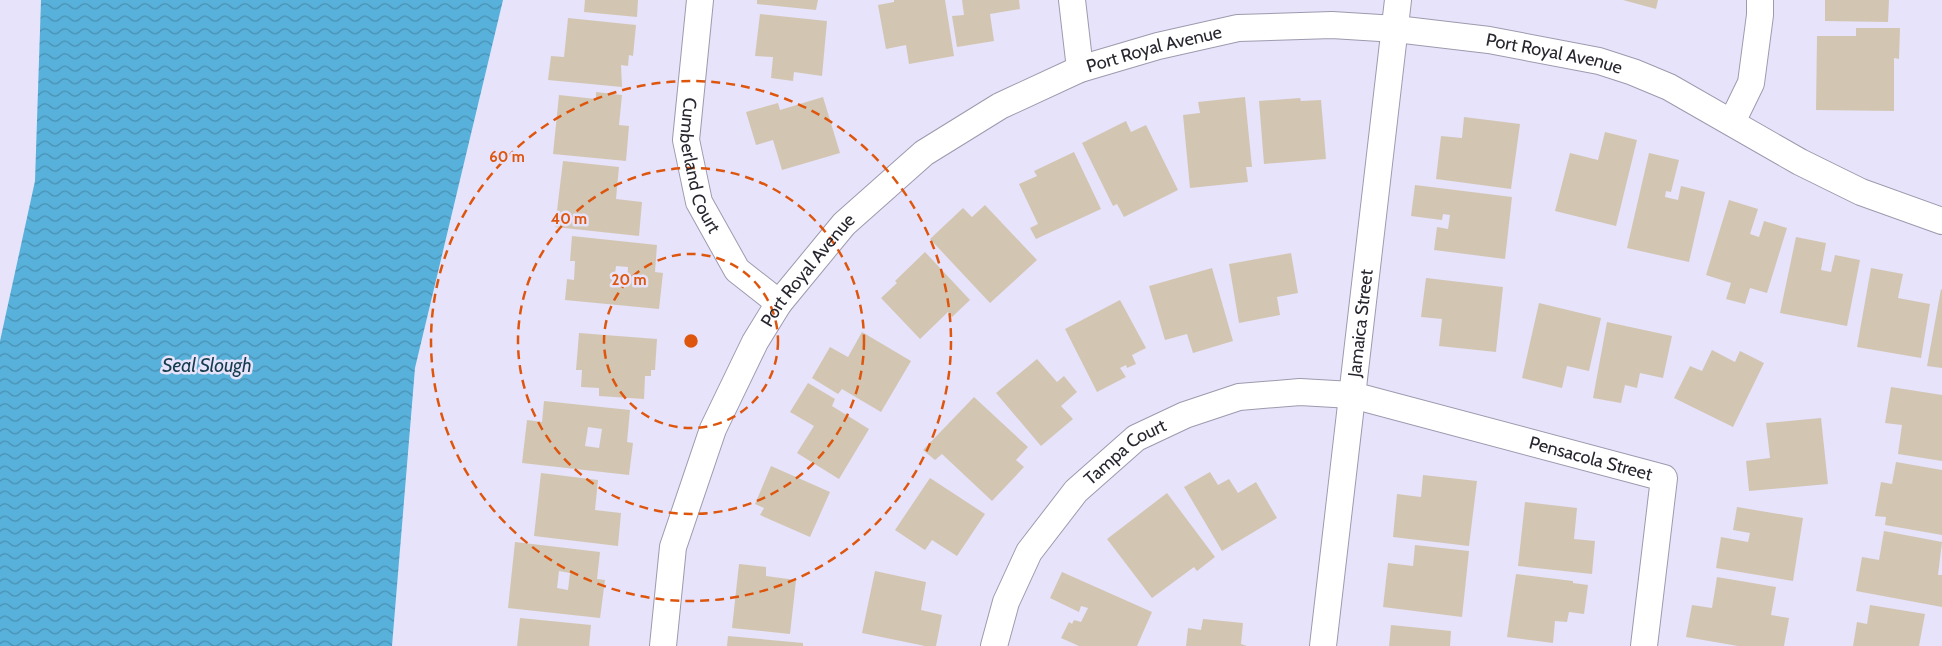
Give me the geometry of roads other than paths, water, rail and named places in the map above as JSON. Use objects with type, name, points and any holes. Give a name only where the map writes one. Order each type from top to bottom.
[{"type":"street","name":"Cumberland Court","points":[[700,0],[686,140],[699,202],[737,270],[779,303]]},
{"type":"street","points":[[1072,0],[1080,69]]},
{"type":"street","name":"Jamaica Street","points":[[1323,646],[1398,0]]},
{"type":"street","points":[[1732,122],[1751,83],[1760,15],[1760,0]]},
{"type":"street","name":"Port Royal Avenue","points":[[663,646],[673,547],[713,429],[755,342],[779,303],[844,224],[924,153],[1000,106],[1080,69],[1158,46],[1238,28],[1332,25],[1396,29],[1489,40],[1599,61],[1669,87],[1800,162],[1862,192],[1942,221]]},
{"type":"street","name":"Tampa Court","points":[[994,646],[1006,602],[1029,552],[1076,491],[1136,438],[1185,415],[1239,397],[1300,392],[1352,395]]},
{"type":"street","name":"Pensacola Street","points":[[1352,395],[1664,478],[1644,646]]},
{"type":"water","name":"Seal Slough","points":[[41,0],[503,0],[415,368],[392,646],[0,646],[0,341],[35,181]]}]
